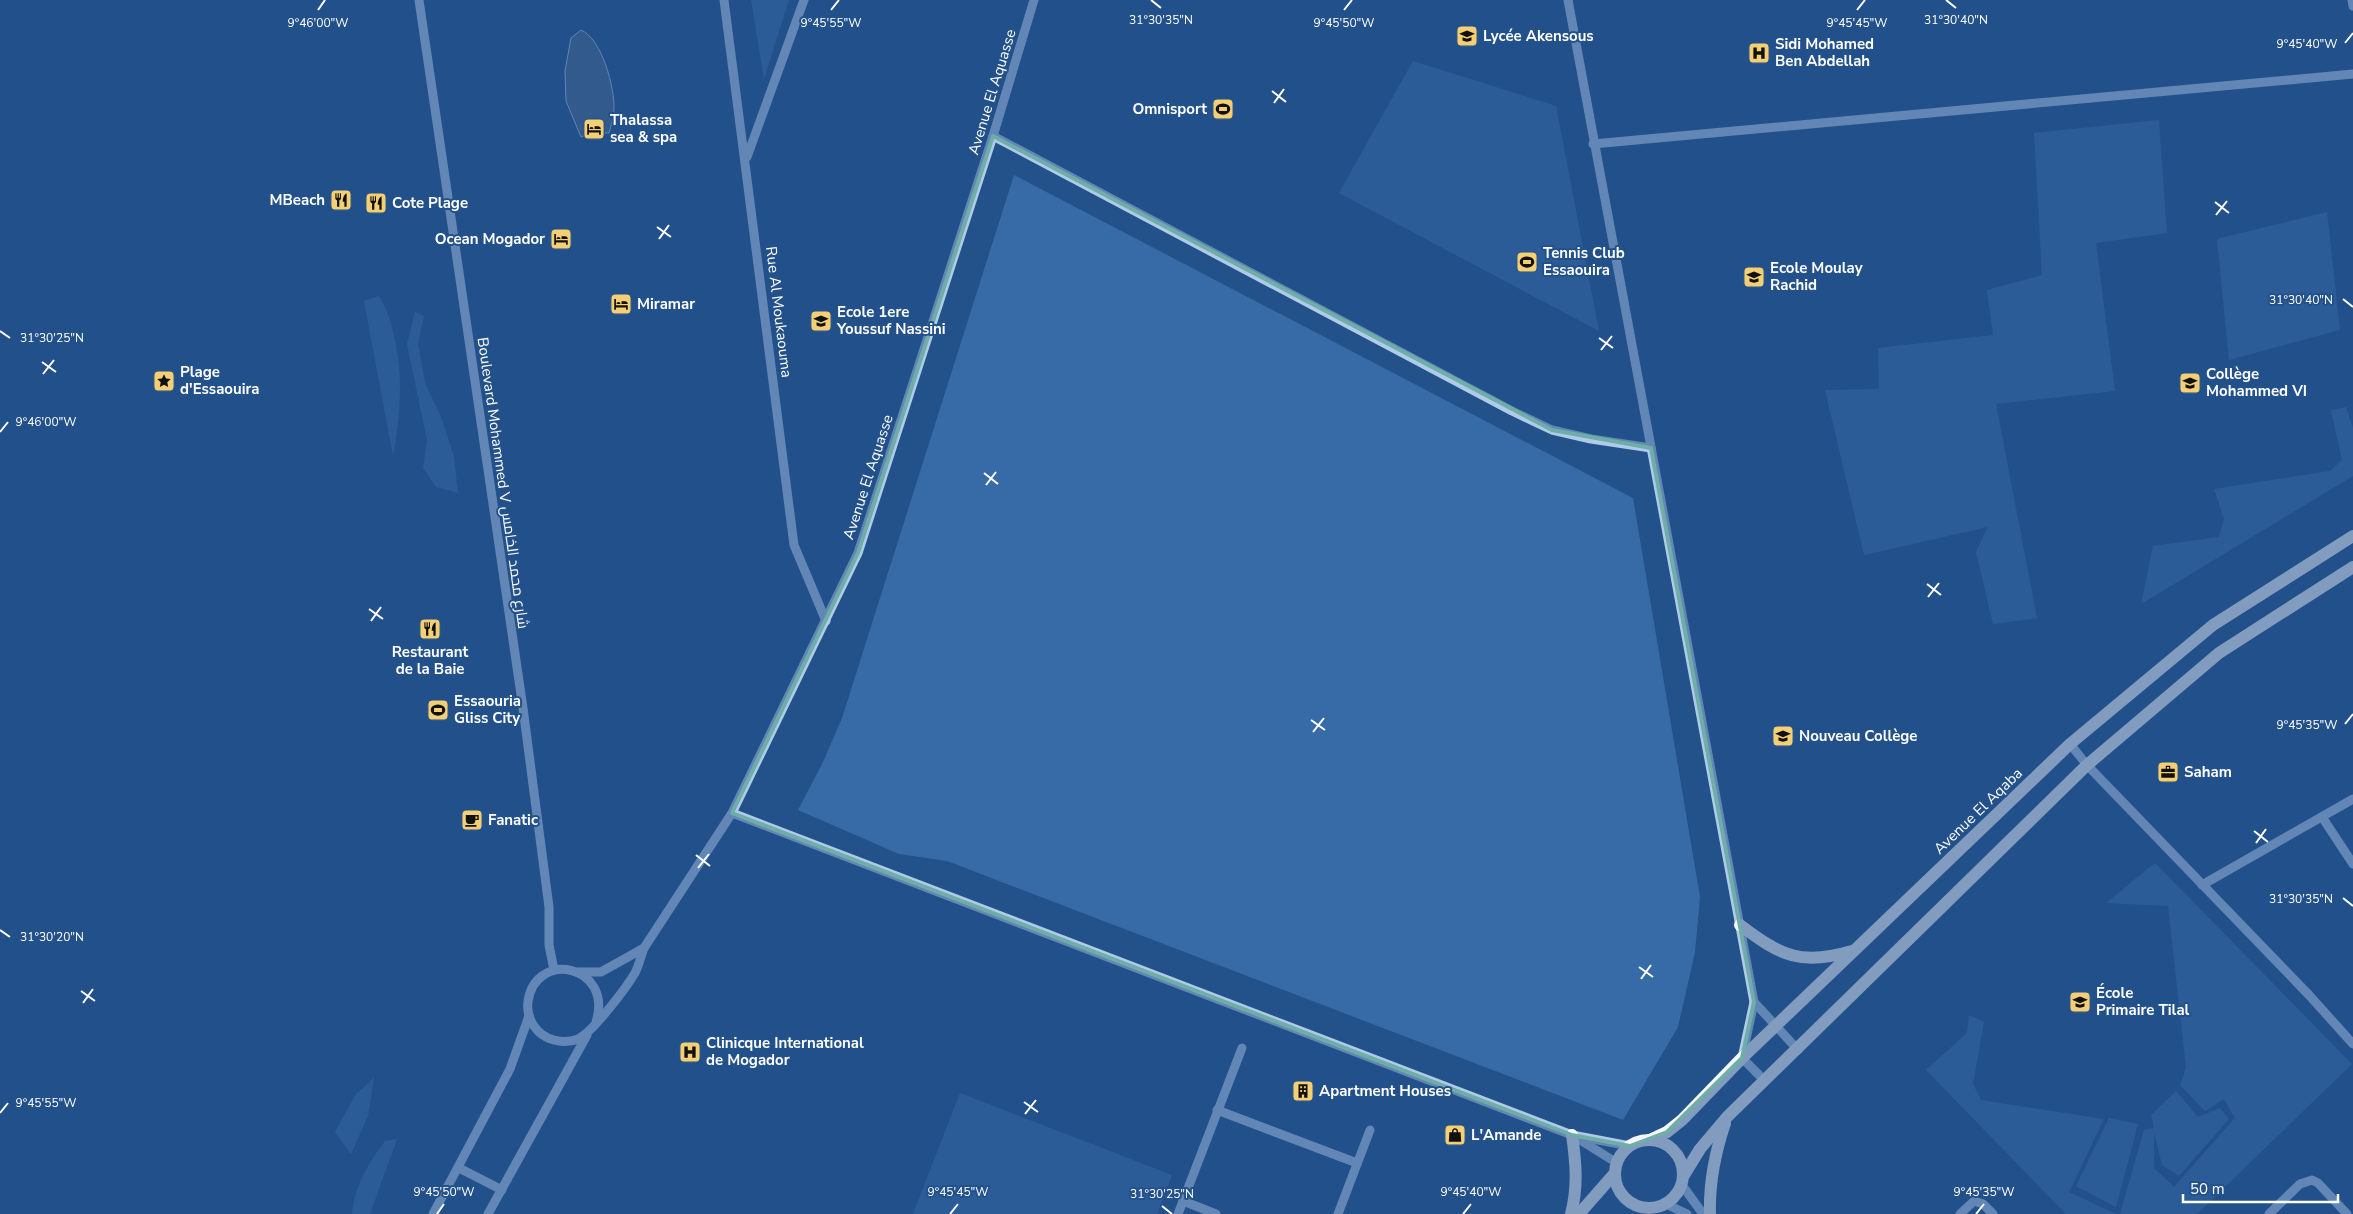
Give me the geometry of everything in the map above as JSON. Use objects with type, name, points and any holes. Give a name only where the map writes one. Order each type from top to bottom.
[{"type":"main road","name":"Avenue El Aqaba","points":[[1650,1140],[1667,1132],[1682,1120],[1742,1058],[2070,744],[2213,625],[2353,536]]},
{"type":"main road","points":[[1616,1168],[1621,1194],[1628,1201],[1644,1211],[1666,1204],[1677,1195],[1700,1149],[1727,1117],[1798,1050],[2087,765],[2219,653],[2353,567]]},
{"type":"main road","points":[[1740,925],[1769,946],[1799,958],[1828,958],[1855,951]]},
{"type":"main road","points":[[1710,1214],[1710,1196],[1717,1147],[1727,1117]]},
{"type":"main road","points":[[1571,1214],[1576,1192],[1576,1160],[1572,1135]]},
{"type":"main road","points":[[1579,1214],[1616,1168],[1622,1153],[1640,1141],[1650,1140],[1670,1147],[1678,1155],[1682,1164],[1683,1180]]},
{"type":"street","name":"Boulevard Mohammed V شارع محمد الخامس","points":[[419,0],[523,708],[549,907],[549,945],[554,970]]},
{"type":"street","name":"Rue Al Moukaouma","points":[[724,0],[746,159],[794,545],[826,621]]},
{"type":"street","points":[[746,159],[804,0]]},
{"type":"street","name":"Avenue El Aquasse","points":[[644,948],[732,813],[858,553],[993,136],[1034,0]]},
{"type":"street","points":[[1568,0],[1593,144],[1754,1002],[1742,1058],[1765,1080]]},
{"type":"street","points":[[2352,0],[2353,6]]},
{"type":"street","points":[[1593,144],[2353,74]]},
{"type":"street","points":[[993,136],[1528,419],[1552,430],[1591,439],[1651,448]]},
{"type":"street","points":[[2070,744],[2087,765],[2309,995],[2353,1044]]},
{"type":"street","points":[[2202,885],[2353,799]]},
{"type":"street","points":[[732,813],[1572,1135],[1630,1146]]},
{"type":"street","points":[[2322,817],[2353,864]]},
{"type":"street","points":[[576,972],[601,972],[644,948]]},
{"type":"street","points":[[488,1214],[588,1032],[620,996],[636,972],[644,948]]},
{"type":"street","points":[[588,1032],[578,1039],[566,1042],[554,1040],[543,1035],[534,1026],[529,1016],[527,1005],[532,988],[543,976],[554,970],[565,969],[586,977],[594,987],[599,998],[600,1010],[596,1022]]},
{"type":"street","points":[[1754,1002],[1798,1050]]},
{"type":"street","points":[[433,1214],[459,1168],[510,1068],[529,1016]]},
{"type":"street","points":[[1178,1214],[1242,1048]]},
{"type":"street","points":[[1217,1110],[1357,1163]]},
{"type":"street","points":[[1338,1214],[1370,1130]]},
{"type":"street","points":[[1572,1135],[1616,1168]]},
{"type":"street","points":[[459,1168],[502,1190]]},
{"type":"street","points":[[1683,1180],[1703,1214]]},
{"type":"street","points":[[2269,1214],[2300,1184],[2312,1180],[2318,1183],[2347,1214]]},
{"type":"street","points":[[1183,1201],[1216,1214]]},
{"type":"street","points":[[1960,1214],[1974,1201],[1983,1204],[1993,1214]]},
{"type":"street","points":[[1666,1204],[1688,1214]]},
{"type":"highlighted area","points":[[993,136],[1552,430],[1651,448],[1754,1002],[1742,1058],[1667,1132],[1630,1146],[1572,1135],[732,813],[858,553]]},
{"type":"shaded area","points":[[751,0],[789,0],[764,79]]},
{"type":"shaded area","points":[[581,30],[595,43],[606,65],[610,77],[614,110],[609,133],[590,133],[581,137],[566,101],[565,71],[571,38]]},
{"type":"shaded area","name":"Tennis Club Essaouira","points":[[1413,61],[1556,106],[1599,331],[1339,193]]},
{"type":"shaded area","points":[[2159,120],[2167,233],[2096,243],[2115,391],[1996,404],[2037,618],[1993,624],[1976,552],[1988,527],[1864,555],[1825,390],[1879,389],[1878,348],[1993,335],[1987,290],[2042,275],[2034,133]]},
{"type":"shaded area","points":[[1014,175],[1633,498],[1700,897],[1695,952],[1678,1027],[1623,1120],[947,861],[899,854],[798,810],[823,762],[842,718]]},
{"type":"shaded area","points":[[2327,212],[2340,330],[2229,360],[2217,239]]},
{"type":"shaded area","points":[[379,296],[391,324],[398,358],[400,390],[393,456],[364,301]]},
{"type":"shaded area","points":[[415,312],[424,316],[418,343],[425,383],[441,417],[454,457],[458,493],[436,487],[423,468],[427,440],[407,344]]},
{"type":"shaded area","points":[[2346,407],[2353,428],[2353,476],[2141,604],[2153,546],[2219,537],[2224,519],[2214,489],[2330,471],[2342,460],[2331,410]]},
{"type":"shaded area","points":[[2155,863],[2352,1064],[2197,1214],[2120,1214],[2144,1130],[2154,1128],[2151,1115],[2176,1091],[2198,1117],[2220,1108],[2229,1119],[2179,1176],[2162,1165],[2154,1132],[2154,1168],[2174,1187],[2235,1118],[2224,1099],[2205,1111],[2180,1085],[2186,1068],[2168,906],[2106,903]]},
{"type":"shaded area","points":[[1969,1015],[1984,1022],[1973,1084],[1981,1100],[2104,1119],[2069,1192],[2116,1214],[2066,1214],[1926,1070],[1967,1033]]},
{"type":"shaded area","points":[[374,1078],[368,1116],[351,1154],[335,1132],[356,1094]]},
{"type":"shaded area","points":[[960,1093],[1172,1175],[1157,1214],[913,1214]]},
{"type":"shaded area","points":[[2109,1118],[2138,1124],[2116,1207],[2076,1186]]},
{"type":"shaded area","points":[[397,1139],[370,1214],[352,1214],[359,1184],[373,1158],[385,1141]]},
{"type":"place","name":"Lycée Akensous","points":[[1467,36]]},
{"type":"place","name":"Sidi Mohamed Ben Abdellah","points":[[1759,53]]},
{"type":"place","name":"Omnisport","points":[[1223,109]]},
{"type":"place","name":"Thalassa sea & spa","points":[[594,129]]},
{"type":"place","name":"MBeach","points":[[341,200]]},
{"type":"place","name":"Cote Plage","points":[[376,203]]},
{"type":"place","name":"Ocean Mogador","points":[[561,239]]},
{"type":"place","name":"Tennis Club Essaouira","points":[[1527,262]]},
{"type":"place","name":"Ecole Moulay Rachid","points":[[1754,277]]},
{"type":"place","name":"Miramar","points":[[621,304]]},
{"type":"place","name":"Ecole 1ere Youssuf Nassini","points":[[821,321]]},
{"type":"place","name":"Plage d'Essaouira","points":[[164,381]]},
{"type":"place","name":"Collège Mohammed VI","points":[[2190,383]]},
{"type":"place","name":"Restaurant de la Baie","points":[[430,629]]},
{"type":"place","name":"Essaouria Gliss City","points":[[438,710]]},
{"type":"place","name":"Nouveau Collège","points":[[1783,736]]},
{"type":"place","name":"Saham","points":[[2168,772]]},
{"type":"place","name":"Fanatic","points":[[472,820]]},
{"type":"place","name":"École Primaire Tilal","points":[[2080,1002]]},
{"type":"place","name":"Clinicque International de Mogador","points":[[690,1052]]},
{"type":"place","name":"Apartment Houses","points":[[1303,1091]]},
{"type":"place","name":"L'Amande","points":[[1455,1135]]}]
